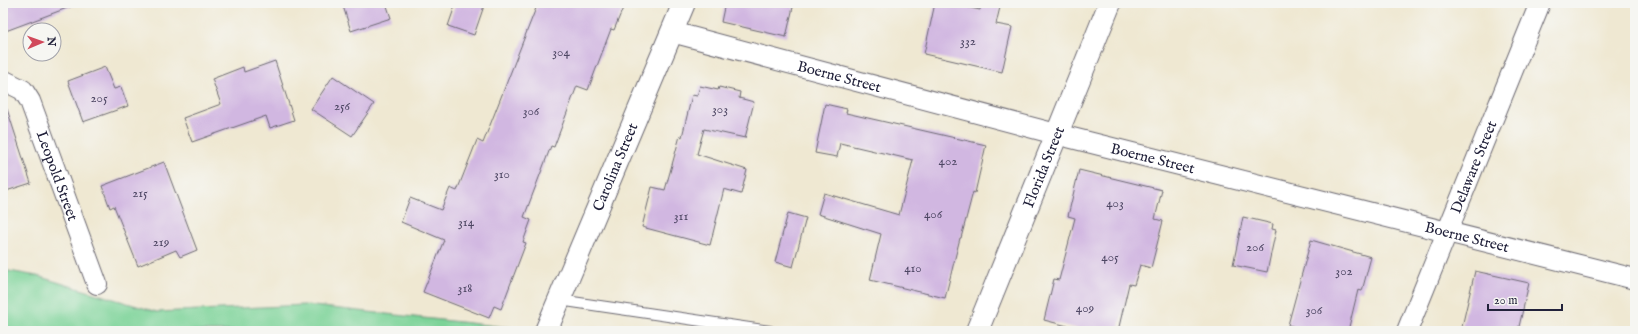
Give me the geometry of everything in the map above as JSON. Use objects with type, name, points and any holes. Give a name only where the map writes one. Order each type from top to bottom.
[{"type":"street","name":"Carolina Street","points":[[546,331],[684,3]]},
{"type":"street","name":"Florida Street","points":[[977,331],[1110,3]]},
{"type":"street","name":"Delaware Street","points":[[1407,331],[1540,3]]},
{"type":"street","name":"Boerne Street","points":[[672,32],[1056,134],[1635,279]]},
{"type":"street","name":"Leopold Street","points":[[3,80],[23,90],[30,101],[97,284]]},
{"type":"lane","points":[[559,300],[770,331]]},
{"type":"green space","points":[[3,270],[37,276],[157,312],[304,305],[506,327],[559,331],[3,331]]},
{"type":"building","points":[[3,3],[74,3],[75,5],[30,22],[22,22],[22,25],[3,32]]},
{"type":"building","points":[[342,3],[386,3],[391,18],[351,31]]},
{"type":"building","points":[[456,3],[485,3],[474,35],[448,26]]},
{"type":"building","points":[[538,3],[625,3],[614,30],[611,29],[588,90],[577,86],[554,147],[551,146],[524,217],[531,220],[523,242],[526,243],[501,309],[494,306],[489,318],[423,292],[444,240],[401,222],[410,198],[441,210],[450,188],[457,191],[477,140],[483,143]]},
{"type":"building","points":[[725,3],[794,3],[786,37],[721,22]]},
{"type":"building","points":[[935,3],[948,3],[980,10],[981,3],[1001,3],[996,24],[1012,27],[1002,72],[924,54]]},
{"type":"building","points":[[275,61],[294,120],[270,128],[266,116],[192,142],[183,118],[221,104],[212,79],[243,67],[244,72]]},
{"type":"building","points":[[105,67],[114,89],[121,87],[128,106],[83,122],[68,81]]},
{"type":"building","points":[[333,76],[374,104],[352,136],[311,109]]},
{"type":"building","points":[[700,86],[718,90],[719,87],[740,92],[739,98],[754,102],[745,138],[704,129],[697,154],[747,170],[741,194],[724,189],[710,245],[642,227],[652,187],[665,190],[680,136],[682,137],[692,95],[697,96]]},
{"type":"building","points":[[825,104],[847,109],[846,113],[986,145],[975,193],[973,192],[945,298],[870,280],[881,234],[818,214],[824,193],[899,215],[913,160],[840,143],[837,157],[815,153]]},
{"type":"building","points":[[7,109],[31,183],[3,192],[3,110]]},
{"type":"building","points":[[164,162],[197,250],[180,257],[176,250],[138,266],[114,206],[110,208],[102,186]]},
{"type":"building","points":[[1079,170],[1162,190],[1155,219],[1163,221],[1151,268],[1140,265],[1134,285],[1129,284],[1118,331],[1087,331],[1044,320],[1054,279],[1059,280],[1075,218],[1068,216]]},
{"type":"building","points":[[788,213],[806,218],[793,267],[775,262]]},
{"type":"building","points":[[1243,217],[1273,224],[1272,229],[1276,230],[1267,272],[1233,265]]},
{"type":"building","points":[[1311,240],[1371,257],[1362,291],[1358,290],[1348,331],[1311,331],[1288,325]]},
{"type":"building","points":[[1475,271],[1529,283],[1518,331],[1461,331]]}]
